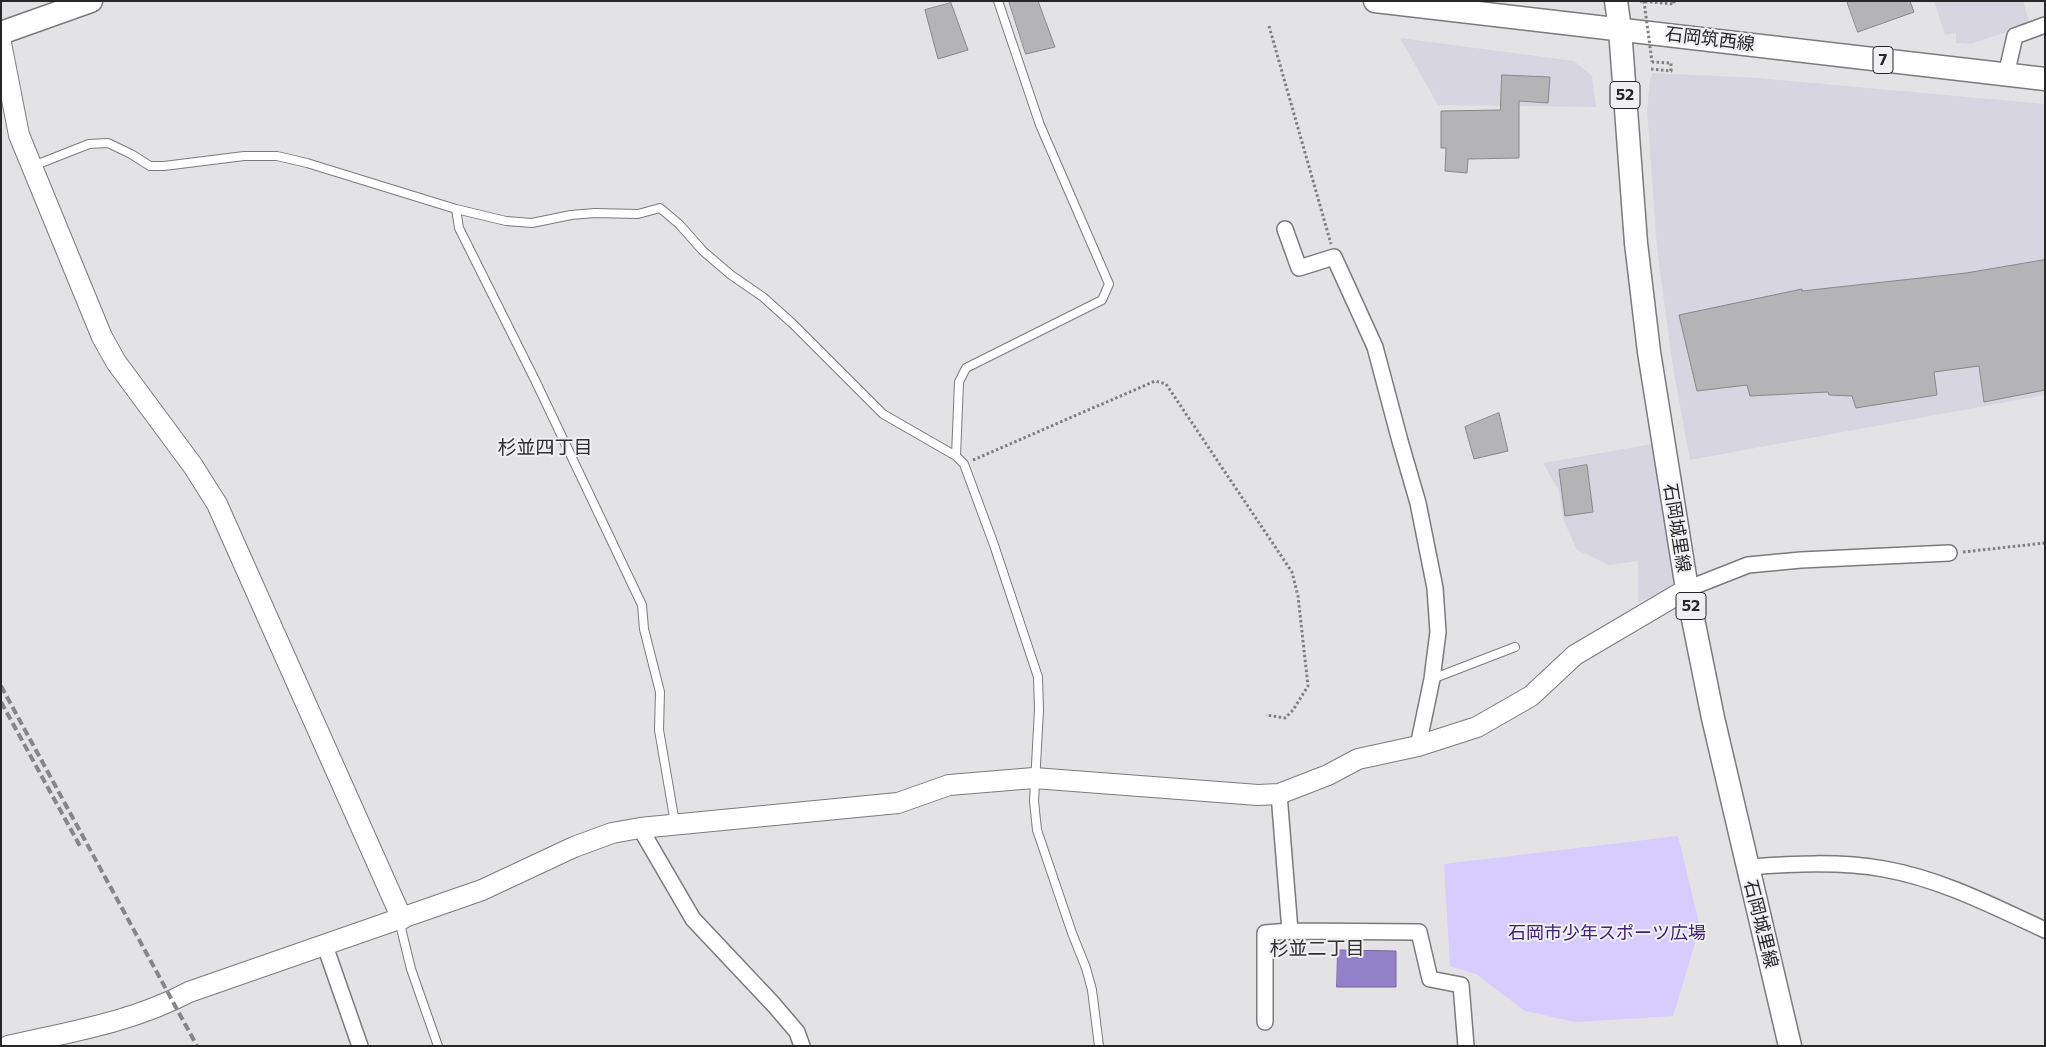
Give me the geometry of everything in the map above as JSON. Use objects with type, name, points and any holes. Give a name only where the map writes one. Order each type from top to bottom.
[{"type":"main road","points":[[1,33],[91,1]]},
{"type":"main road","name":"石岡筑西線","points":[[1375,1],[2045,79]]},
{"type":"main road","name":"石岡城里線","points":[[1616,1],[1620,29],[1636,243],[1648,342],[1687,589],[1713,718],[1790,1046]]},
{"type":"street","points":[[2006,75],[2014,36],[2045,25]]},
{"type":"street","points":[[1,43],[19,135],[102,336],[116,362],[194,466],[217,504],[400,920]]},
{"type":"street","points":[[1285,229],[1299,268],[1334,257],[1375,347],[1418,503],[1435,588],[1438,632],[1432,678],[1418,746]]},
{"type":"street","points":[[8,1046],[112,1022],[149,1011],[189,992],[482,890],[574,848],[612,833],[640,828],[898,803],[949,785],[1034,778],[1258,795],[1280,794],[1328,775],[1358,759],[1418,746],[1477,726],[1531,696],[1575,655],[1687,589],[1748,565],[1801,560],[1949,553]]},
{"type":"street","points":[[1280,794],[1290,931]]},
{"type":"street","points":[[640,828],[693,919],[774,1005],[797,1032],[802,1046]]},
{"type":"street","points":[[1747,867],[1818,863],[1884,869],[1925,879],[1976,898],[2045,930]]},
{"type":"street","points":[[1265,1022],[1265,933],[1290,931],[1419,932],[1430,979],[1461,985],[1466,1046]]},
{"type":"street","points":[[325,946],[360,1046]]},
{"type":"lane","points":[[956,456],[960,382],[966,368],[1102,300],[1109,284],[1040,125],[998,1]]},
{"type":"lane","points":[[32,166],[89,144],[108,143],[150,166],[244,156],[276,156],[307,162],[456,209],[506,221],[532,223],[571,215],[595,213],[638,214],[660,208],[679,224],[703,251],[731,276],[763,297],[793,324],[883,414],[956,456],[964,464],[994,545],[1038,677],[1039,710],[1034,778],[1034,801],[1038,830],[1072,933],[1086,968],[1092,990],[1099,1046]]},
{"type":"lane","points":[[456,209],[459,228],[535,380],[642,605],[644,629],[660,692],[659,730],[675,825]]},
{"type":"lane","points":[[1432,678],[1515,647]]},
{"type":"lane","points":[[400,920],[411,969],[438,1046]]},
{"type":"path","points":[[1651,70],[1671,71],[1671,64],[1652,62],[1642,1],[1674,4],[1674,1]]},
{"type":"path","points":[[1269,26],[1334,257]]},
{"type":"path","points":[[964,464],[1155,381],[1166,384],[1292,572],[1298,596],[1308,686],[1285,718],[1266,715]]},
{"type":"path","points":[[1949,553],[2045,543]]},
{"type":"shaded area","points":[[1934,1],[2023,1],[2030,24],[1971,44],[1956,43],[1956,33],[1945,35]]},
{"type":"shaded area","points":[[1400,38],[1574,61],[1592,76],[1596,107],[1438,105]]},
{"type":"shaded area","points":[[1653,73],[1758,78],[2045,104],[2045,395],[1690,460],[1673,368],[1657,249],[1647,109],[1650,79]]},
{"type":"shaded area","points":[[1658,443],[1682,585],[1638,602],[1638,561],[1609,565],[1577,550],[1563,519],[1559,491],[1543,463]]},
{"type":"shaded area","points":[[1338,950],[1396,951],[1396,987],[1337,987]]},
{"type":"green space","name":"石岡市少年スポーツ広場","points":[[1678,836],[1700,927],[1673,1016],[1576,1022],[1525,1011],[1476,974],[1450,966],[1444,864]]},
{"type":"building","points":[[1009,1],[1038,1],[1055,47],[1026,54]]},
{"type":"building","points":[[1847,1],[1910,1],[1914,12],[1858,32]]},
{"type":"building","points":[[951,3],[968,50],[938,59],[925,10]]},
{"type":"building","points":[[1502,75],[1550,77],[1548,103],[1519,101],[1519,158],[1468,159],[1467,173],[1445,171],[1446,148],[1441,148],[1441,111],[1500,110]]},
{"type":"building","points":[[2045,260],[2045,390],[1984,402],[1979,366],[1934,372],[1937,395],[1856,408],[1852,396],[1829,395],[1828,392],[1750,396],[1747,385],[1697,391],[1679,315],[1802,289],[1802,291],[1966,273]]},
{"type":"building","points":[[1499,413],[1508,451],[1474,459],[1465,427]]},
{"type":"building","points":[[1587,465],[1593,512],[1565,516],[1559,470]]},
{"type":"railway","points":[[1,686],[197,1046]]},
{"type":"railway","points":[[1,702],[81,848]]},
{"type":"district","name":"杉並四丁目","points":[[545,448]]},
{"type":"district","name":"杉並二丁目","points":[[1317,949]]}]
